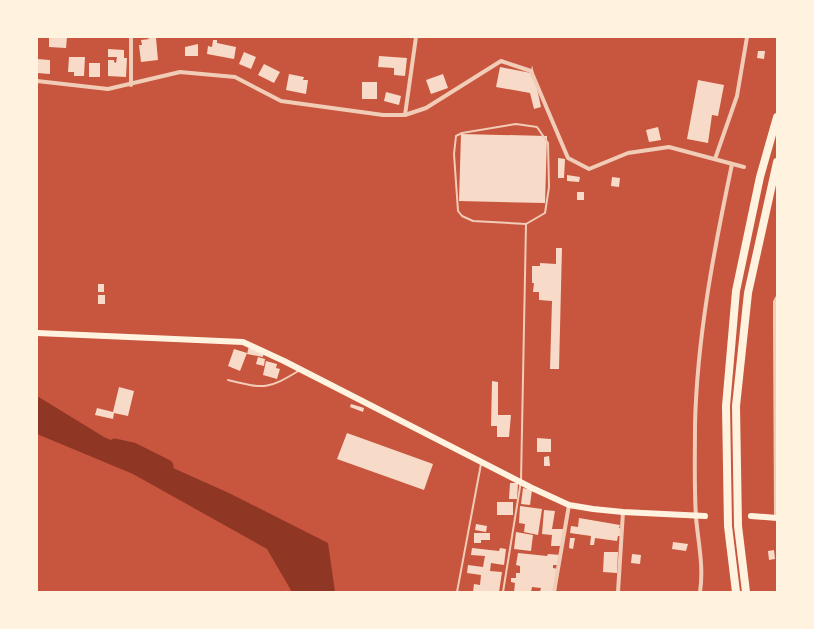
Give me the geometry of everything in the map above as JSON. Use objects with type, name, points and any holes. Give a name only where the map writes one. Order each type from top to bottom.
[{"type":"highway","points":[[736,592],[728,526],[726,406],[736,291],[760,177],[777,117]]},
{"type":"highway","points":[[746,592],[738,526],[736,406],[748,293],[777,162]]},
{"type":"main road","points":[[37,333],[243,342],[301,369],[569,505],[624,512],[706,516]]},
{"type":"main road","points":[[752,516],[776,518]]},
{"type":"street","points":[[131,37],[131,84]]},
{"type":"street","points":[[404,115],[416,37]]},
{"type":"street","points":[[715,159],[737,96],[748,37]]},
{"type":"street","points":[[37,82],[108,89],[180,72],[234,77],[281,101],[383,115],[404,115],[426,108],[501,61],[531,71],[568,158],[589,169],[628,153],[669,147],[744,168]]},
{"type":"street","points":[[700,592],[703,574],[696,516],[695,424],[700,348],[710,277],[732,164]]},
{"type":"street","points":[[776,518],[775,302],[777,298]]},
{"type":"street","points":[[554,592],[569,505]]},
{"type":"street","points":[[618,592],[624,512]]},
{"type":"lane","points":[[516,124],[537,127],[548,143],[549,187],[545,213],[526,224],[473,221],[462,216],[458,211],[454,154],[456,136],[462,133],[516,124]]},
{"type":"lane","points":[[504,592],[521,481],[526,224]]},
{"type":"lane","points":[[228,380],[259,388],[278,383],[301,369]]},
{"type":"lane","points":[[457,592],[482,462]]},
{"type":"shaded area","points":[[37,396],[104,437],[231,494],[328,543],[335,592],[292,592],[267,549],[133,474],[37,434]]},
{"type":"building","points":[[49,37],[67,37],[66,48],[49,47]]},
{"type":"building","points":[[144,37],[156,38],[158,60],[141,62],[139,45],[142,45],[141,40],[150,39]]},
{"type":"building","points":[[213,40],[217,40],[217,43],[236,47],[234,59],[207,54],[208,46],[212,47]]},
{"type":"building","points":[[198,44],[198,56],[185,56],[185,47]]},
{"type":"building","points":[[108,49],[124,50],[124,58],[127,58],[126,77],[108,76],[108,60],[114,60],[116,63],[117,57],[108,57]]},
{"type":"building","points":[[758,51],[765,51],[764,59],[757,58]]},
{"type":"building","points":[[244,52],[256,57],[251,69],[239,64]]},
{"type":"building","points":[[379,56],[407,58],[405,76],[394,75],[394,68],[378,67]]},
{"type":"building","points":[[69,57],[85,57],[84,76],[74,76],[74,72],[68,72]]},
{"type":"building","points":[[37,59],[50,60],[50,74],[37,73]]},
{"type":"building","points":[[89,63],[100,63],[100,77],[89,77]]},
{"type":"building","points":[[264,64],[280,72],[274,83],[258,75]]},
{"type":"building","points":[[532,65],[541,107],[534,109],[530,93],[496,87],[500,67],[531,73]]},
{"type":"building","points":[[289,74],[304,77],[303,80],[308,80],[306,94],[286,90]]},
{"type":"building","points":[[443,74],[448,88],[431,94],[426,80]]},
{"type":"building","points":[[698,80],[724,85],[718,116],[712,115],[708,143],[687,139]]},
{"type":"building","points":[[362,82],[377,82],[377,99],[362,99]]},
{"type":"building","points":[[386,92],[401,96],[399,105],[384,101]]},
{"type":"building","points":[[658,127],[661,140],[649,142],[646,130]]},
{"type":"building","points":[[461,134],[547,136],[545,203],[459,201]]},
{"type":"building","points":[[558,158],[565,159],[564,178],[558,178]]},
{"type":"building","points":[[567,175],[580,177],[579,182],[567,181]]},
{"type":"building","points":[[612,177],[620,178],[619,187],[611,186]]},
{"type":"building","points":[[577,192],[584,192],[584,200],[577,200]]},
{"type":"building","points":[[556,248],[562,248],[559,369],[550,369],[552,301],[539,300],[539,292],[533,292],[534,283],[532,283],[532,266],[540,266],[540,263],[556,264]]},
{"type":"building","points":[[98,284],[104,284],[104,292],[98,292]]},
{"type":"building","points":[[98,295],[105,295],[105,304],[98,304]]},
{"type":"building","points":[[249,346],[264,349],[263,357],[247,354]]},
{"type":"building","points":[[234,349],[247,353],[240,371],[228,366]]},
{"type":"building","points":[[258,357],[265,359],[264,366],[256,364]]},
{"type":"building","points":[[266,361],[277,364],[276,368],[280,369],[277,379],[263,375]]},
{"type":"building","points":[[492,381],[498,382],[498,415],[511,415],[509,437],[497,437],[497,426],[491,426]]},
{"type":"building","points":[[119,387],[134,391],[128,416],[114,413],[113,419],[95,415],[97,408],[113,412]]},
{"type":"building","points":[[351,404],[364,408],[363,412],[350,407]]},
{"type":"building","points":[[347,433],[433,464],[424,490],[337,459]]},
{"type":"building","points":[[537,438],[551,439],[551,452],[537,452]]},
{"type":"building","points":[[549,456],[550,466],[544,466],[544,457]]},
{"type":"building","points":[[510,483],[518,483],[517,499],[509,499]]},
{"type":"building","points":[[523,488],[532,490],[530,505],[521,504]]},
{"type":"building","points":[[497,502],[513,502],[513,515],[497,515]]},
{"type":"building","points":[[520,506],[542,509],[538,535],[524,532],[525,524],[519,523]]},
{"type":"building","points":[[544,510],[555,511],[552,529],[564,529],[564,546],[551,546],[552,535],[542,534]]},
{"type":"building","points":[[579,518],[620,525],[619,528],[623,529],[622,536],[618,536],[617,541],[595,538],[594,545],[590,545],[591,536],[570,533],[571,526],[578,527]]},
{"type":"building","points":[[476,524],[487,526],[486,532],[475,530]]},
{"type":"building","points":[[516,532],[533,535],[531,551],[514,549]]},
{"type":"building","points":[[474,533],[490,533],[490,540],[481,540],[481,543],[474,543]]},
{"type":"building","points":[[570,538],[575,538],[573,549],[569,548]]},
{"type":"building","points":[[673,542],[688,544],[686,551],[672,549]]},
{"type":"building","points":[[472,548],[499,551],[500,548],[506,549],[504,565],[491,563],[490,571],[502,572],[499,592],[473,592],[474,584],[480,585],[481,575],[467,573],[468,565],[483,567],[485,556],[471,555]]},
{"type":"building","points":[[774,550],[775,559],[769,560],[768,551]]},
{"type":"building","points":[[604,552],[618,552],[617,573],[603,572]]},
{"type":"building","points":[[518,553],[547,556],[548,554],[561,555],[560,565],[553,565],[553,568],[558,569],[556,592],[540,592],[541,588],[532,587],[531,592],[514,592],[515,583],[511,582],[511,578],[516,578],[516,573],[520,573],[520,566],[516,565]]},
{"type":"building","points":[[632,554],[641,555],[640,564],[631,563]]},
{"type":"waterway","points":[[115,445],[133,449],[167,466]]}]
